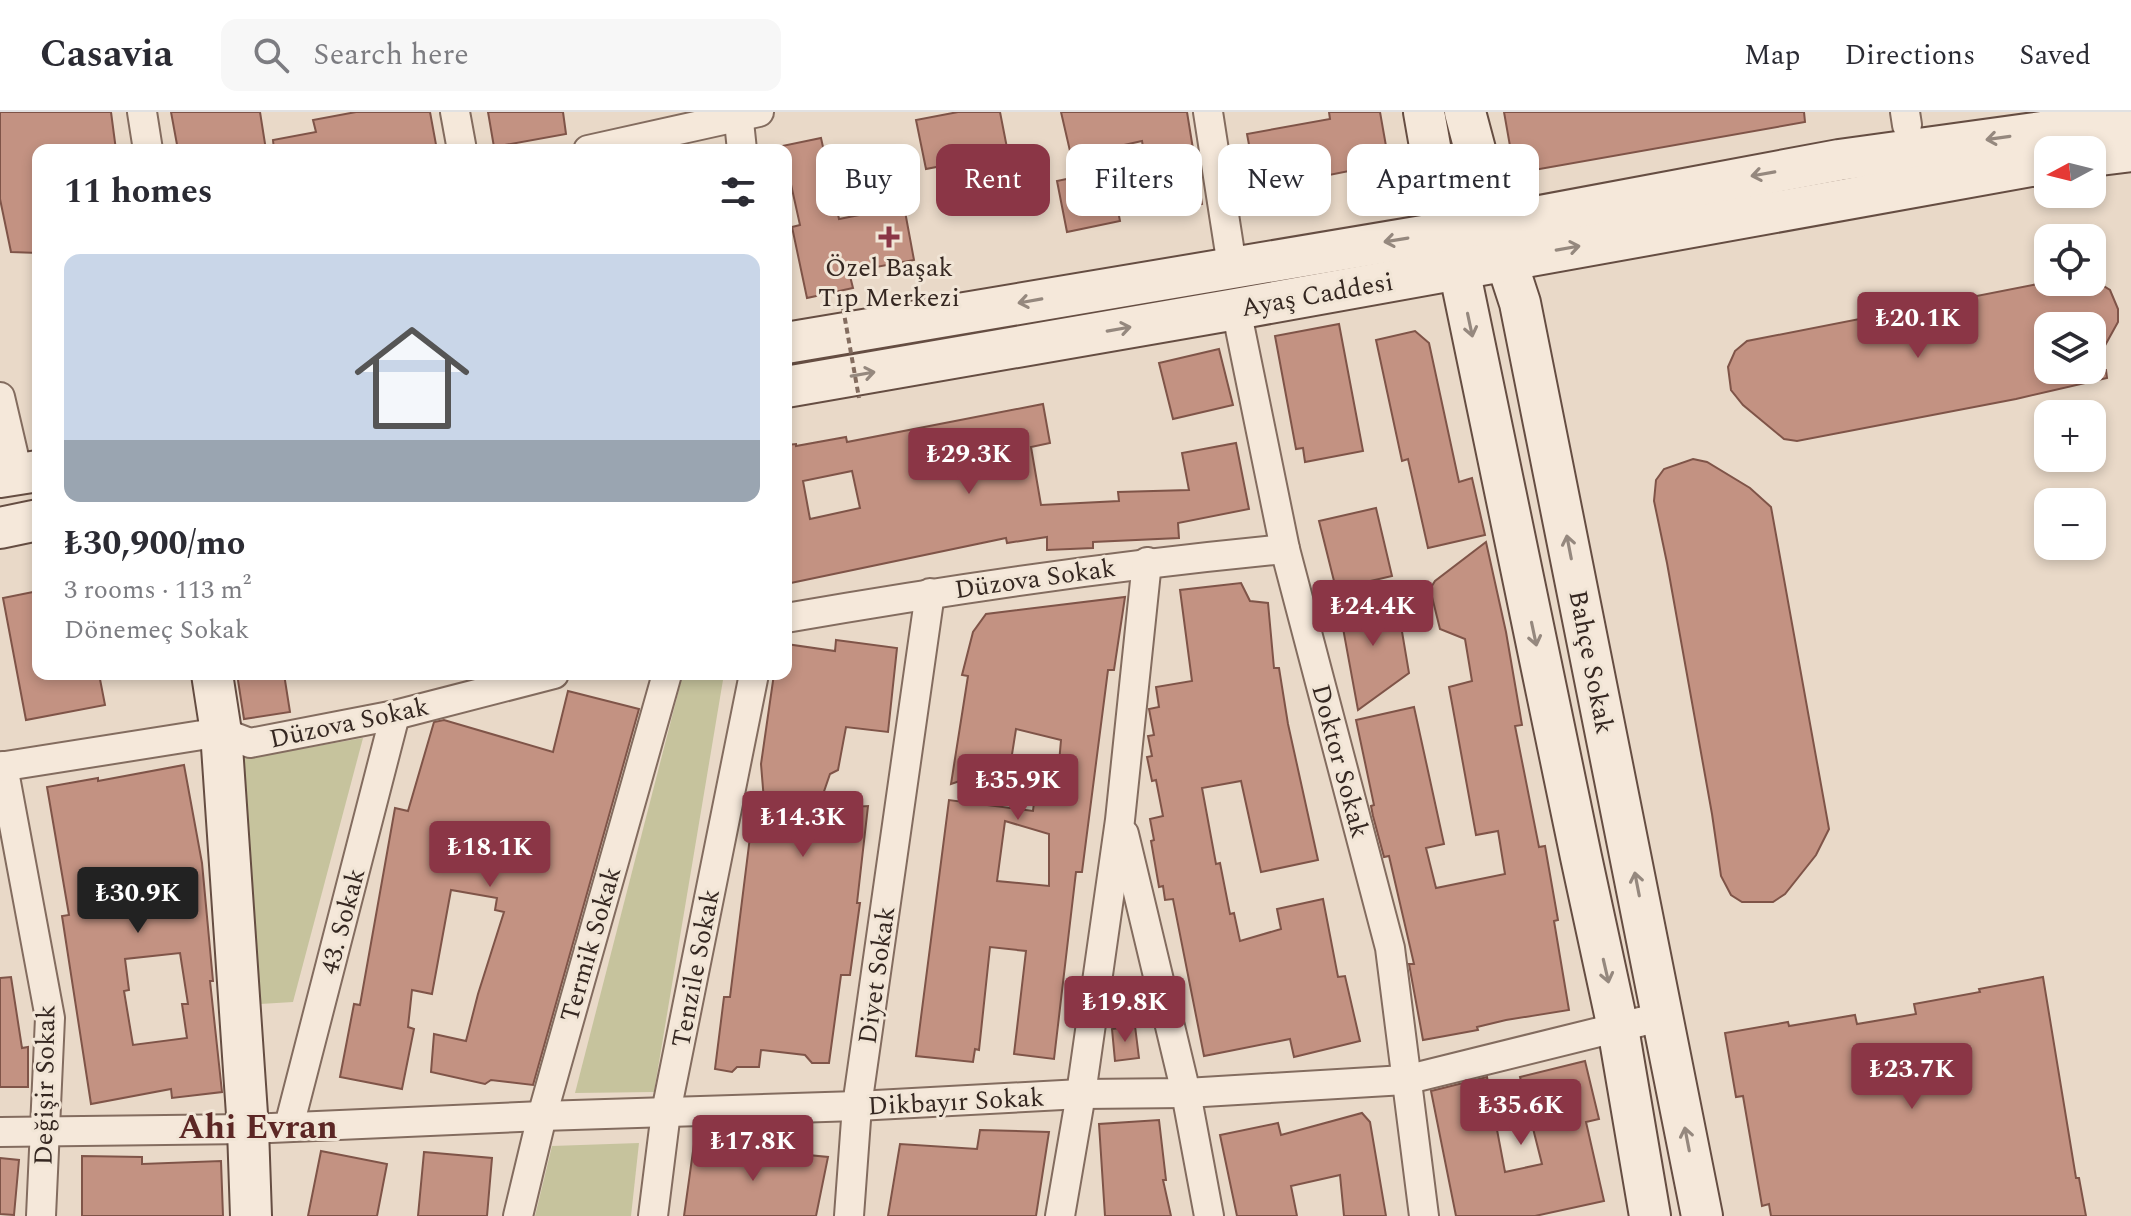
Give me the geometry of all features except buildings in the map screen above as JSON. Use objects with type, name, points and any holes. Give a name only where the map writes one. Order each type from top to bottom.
[{"type":"main road","name":"Bahçe Sokak","points":[[1424,112],[1445,232],[1459,269],[1618,1028],[1650,1216]]},
{"type":"main road","name":"Bahçe Sokak","points":[[1465,112],[1520,303],[1702,1216]]},
{"type":"main road","points":[[1844,179],[1866,136],[1906,119],[1990,112]]},
{"type":"main road","points":[[1844,179],[2078,127],[2131,125]]},
{"type":"main road","points":[[2106,154],[2131,151]]},
{"type":"main road","points":[[1844,179],[2034,164]]},
{"type":"main road","name":"Ayaş Caddesi","points":[[792,342],[1445,232],[1503,241],[1844,179]]},
{"type":"main road","points":[[1844,179],[1893,203],[2034,188]]},
{"type":"main road","points":[[2106,182],[2131,179]]},
{"type":"main road","name":"Ayaş Caddesi","points":[[792,386],[1459,269],[1503,241]]},
{"type":"main road","points":[[0,528],[32,521]]},
{"type":"main road","points":[[213,680],[221,732],[251,1216]]},
{"type":"street","points":[[142,112],[147,144]]},
{"type":"street","points":[[455,112],[461,144]]},
{"type":"street","points":[[1208,112],[1232,266]]},
{"type":"street","points":[[621,144],[705,129],[745,113],[742,144]]},
{"type":"street","name":"Doktor Sokak","points":[[1236,309],[1285,549],[1390,948],[1424,1216]]},
{"type":"street","points":[[0,397],[19,474]]},
{"type":"street","name":"Düzova Sokak","points":[[792,617],[930,593],[1147,562],[1285,549]]},
{"type":"street","points":[[1060,1216],[1081,1094],[1120,820],[1147,562]]},
{"type":"street","name":"Diyet Sokak","points":[[849,1216],[857,1106],[930,593]]},
{"type":"street","name":"Düzova Sokak","points":[[2,766],[221,732],[250,743],[395,715],[531,680]]},
{"type":"street","name":"Termik Sokak","points":[[518,1216],[542,1116],[665,680]]},
{"type":"street","name":"Tenzile Sokak","points":[[653,1216],[666,1112],[753,680]]},
{"type":"street","name":"43. Sokak","points":[[289,1126],[395,715]]},
{"type":"street","name":"Değişir Sokak","points":[[2,766],[50,1018],[41,1216]]},
{"type":"street","points":[[1120,820],[1186,1093],[1209,1216]]},
{"type":"street","name":"Dikbayır Sokak","points":[[0,1132],[248,1129],[857,1106],[1081,1094],[1186,1093],[1405,1080],[1664,1016]]},
{"type":"path","points":[[843,308],[859,398]]},
{"type":"shaded area","points":[[681,680],[723,680],[654,1092],[575,1093]]},
{"type":"shaded area","points":[[363,738],[293,1002],[260,1004],[236,760]]},
{"type":"shaded area","points":[[639,1143],[631,1216],[535,1216],[552,1146]]},
{"type":"place","name":"Özel Başak Tıp Merkezi","points":[[889,237]]},
{"type":"district","name":"Ahi Evran","points":[[258,1126]]}]
